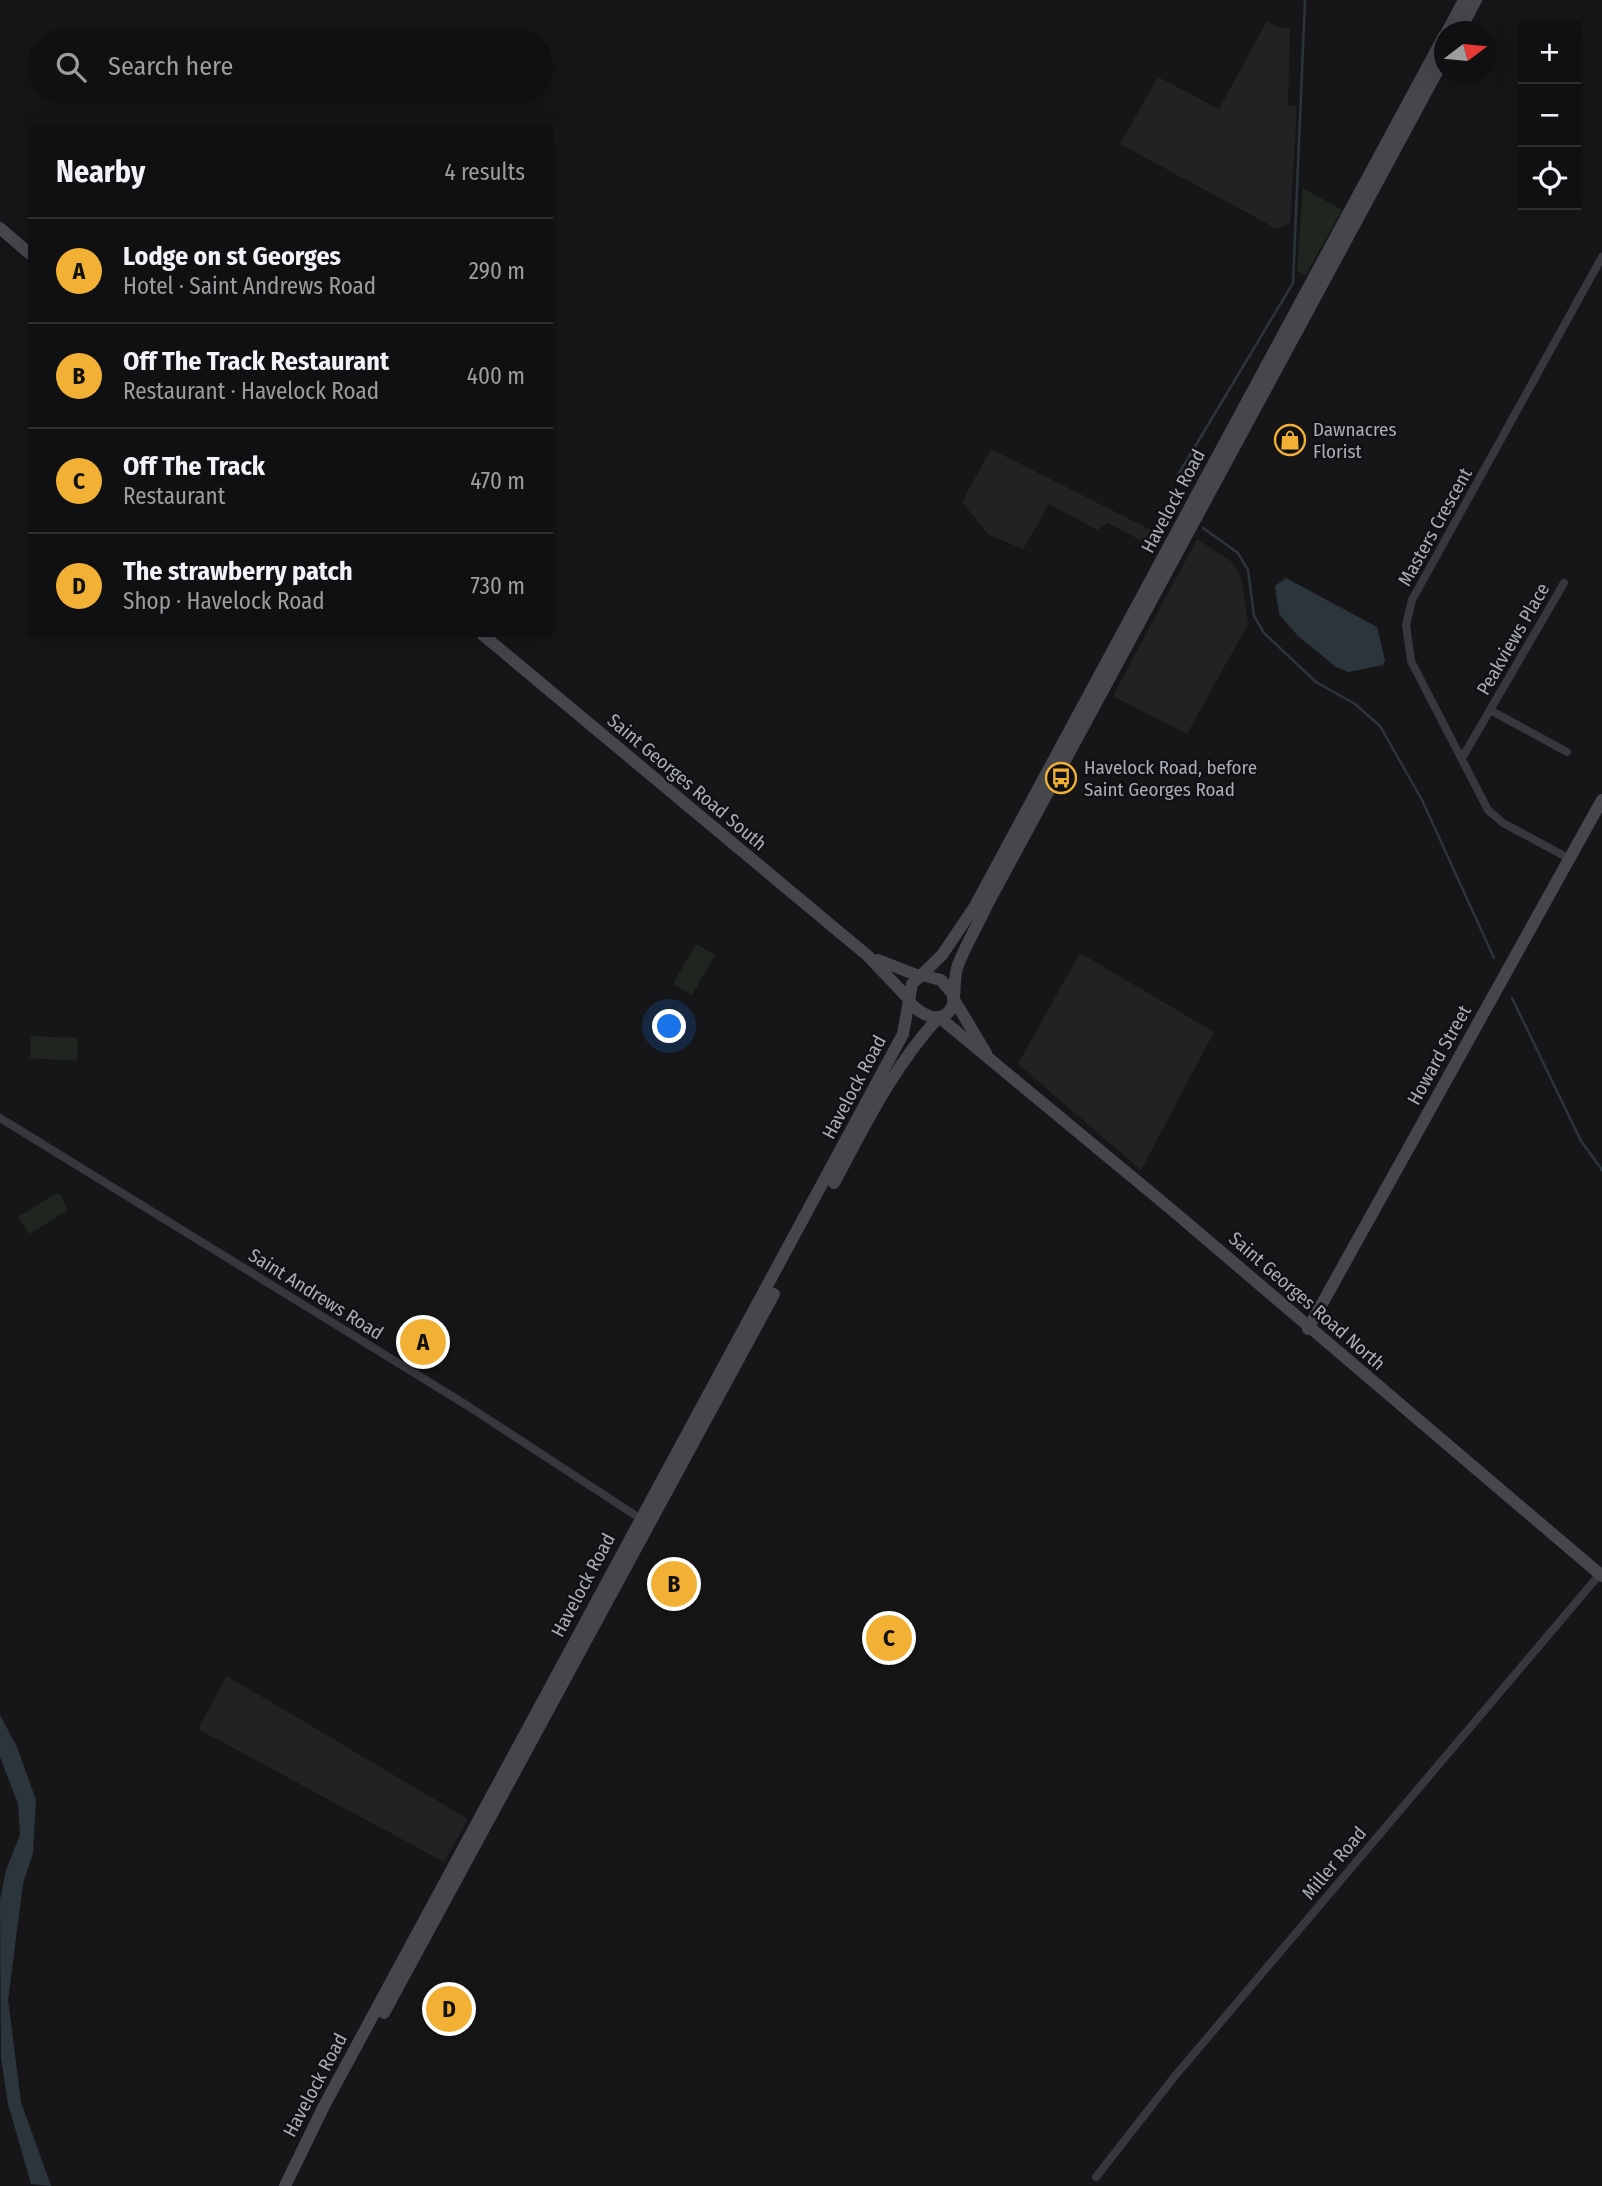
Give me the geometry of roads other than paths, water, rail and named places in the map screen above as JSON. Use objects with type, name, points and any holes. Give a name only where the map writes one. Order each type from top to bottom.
[{"type":"main road","points":[[1453,21],[1464,0]]},
{"type":"main road","points":[[1465,21],[1476,0]]},
{"type":"main road","name":"Havelock Road","points":[[920,976],[953,940],[975,906],[1434,55]]},
{"type":"main road","name":"Havelock Road","points":[[953,996],[957,967],[988,905],[1434,78]]},
{"type":"main road","points":[[0,229],[28,252]]},
{"type":"main road","name":"Saint Georges Road South","points":[[485,637],[868,956],[909,1000]]},
{"type":"main road","name":"Howard Street","points":[[1308,1329],[1602,800]]},
{"type":"main road","name":"Saint Georges Road South","points":[[868,956],[920,976]]},
{"type":"main road","points":[[920,976],[941,980],[953,996],[951,1008],[938,1018],[919,1013],[909,1000],[912,984],[920,976]]},
{"type":"main road","name":"Saint Georges Road North","points":[[953,996],[988,1056]]},
{"type":"main road","name":"Havelock Road","points":[[292,2186],[903,1034],[909,1000]]},
{"type":"main road","name":"Havelock Road","points":[[285,2186],[324,2106],[883,1094],[916,1041],[938,1018]]},
{"type":"main road","name":"Saint Georges Road North","points":[[938,1018],[988,1056],[1601,1575]]},
{"type":"street","name":"Masters Crescent","points":[[1570,859],[1503,822],[1488,810],[1411,661],[1406,625],[1412,600],[1602,257]]},
{"type":"street","name":"Peakviews Place","points":[[1462,758],[1564,583]]},
{"type":"street","name":"Peakviews Place","points":[[1490,710],[1567,752]]},
{"type":"street","name":"Saint Andrews Road","points":[[0,1118],[468,1406],[645,1522]]},
{"type":"street","name":"Miller Road","points":[[1096,2177],[1192,2054],[1601,1575]]},
{"type":"waterway","points":[[1178,475],[1293,283],[1305,0]]},
{"type":"waterway","points":[[1203,528],[1238,553],[1248,570],[1254,616],[1264,633],[1316,682],[1355,704],[1380,726],[1422,800],[1494,958]]},
{"type":"waterway","points":[[1512,998],[1581,1141],[1602,1170]]},
{"type":"place","name":"Dawnacres Florist","points":[[1290,440]]},
{"type":"place","name":"Havelock Road, before Saint Georges Road","points":[[1061,778]]},
{"type":"place","name":"Lodge on st Georges","points":[[423,1342]]},
{"type":"place","name":"Off The Track Restaurant","points":[[674,1584]]},
{"type":"place","name":"Off The Track","points":[[889,1638]]},
{"type":"place","name":"The strawberry patch","points":[[449,2009]]}]
